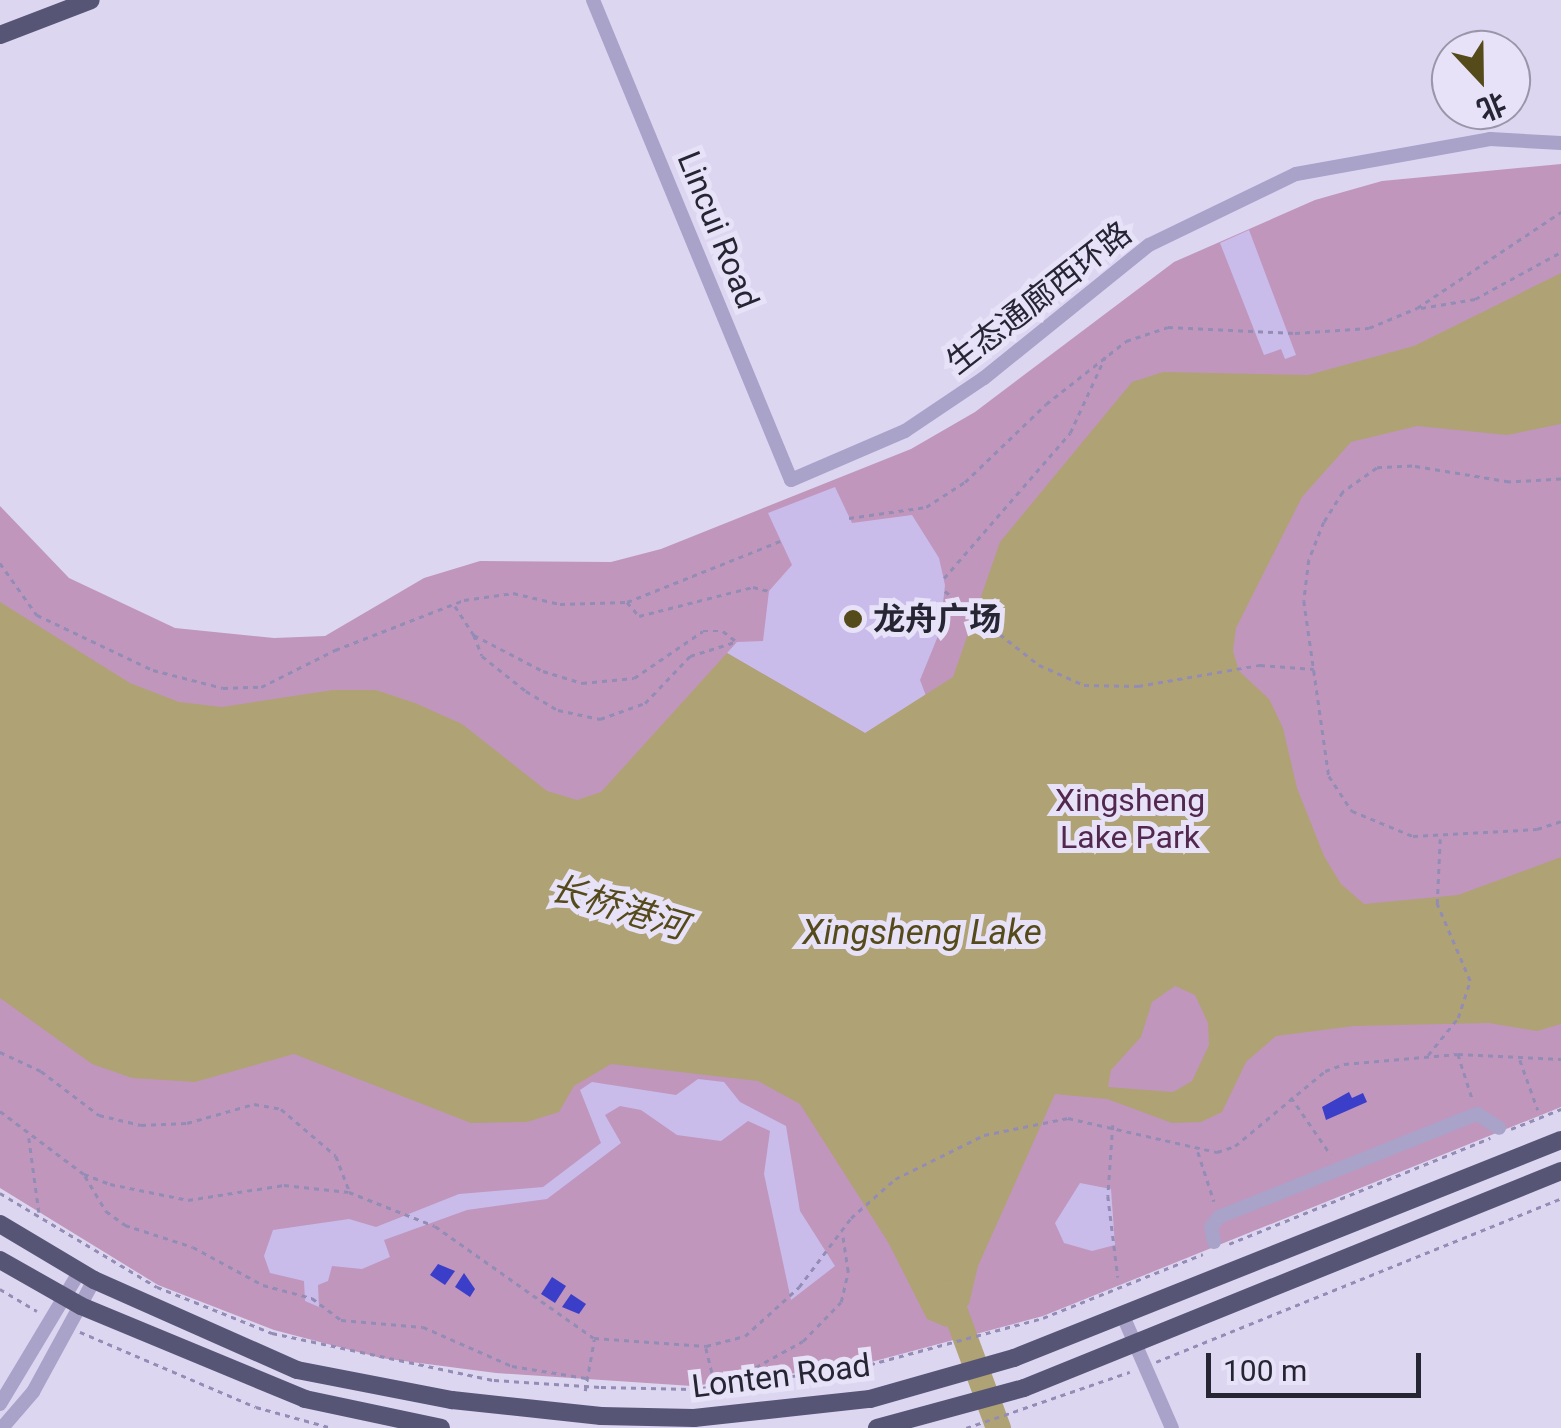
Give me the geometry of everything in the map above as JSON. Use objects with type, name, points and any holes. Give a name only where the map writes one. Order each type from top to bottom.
[{"type":"main road","points":[[0,34],[91,0]]},
{"type":"main road","name":"Lonten Road","points":[[0,1224],[87,1276],[297,1370],[452,1400],[620,1422],[694,1418],[870,1398],[1014,1358],[1561,1140]]},
{"type":"main road","name":"Lonten Road","points":[[877,1428],[1024,1388],[1561,1171]]},
{"type":"main road","points":[[0,1260],[74,1303],[304,1399],[440,1428]]},
{"type":"street","name":"Lincui Road","points":[[593,0],[791,480]]},
{"type":"street","name":"生态通廊西环路","points":[[791,480],[905,430],[996,368],[1148,246],[1296,174],[1490,139],[1561,143]]},
{"type":"street","points":[[1215,1247],[1211,1227],[1220,1217],[1477,1114],[1499,1132]]},
{"type":"street","points":[[2,1428],[32,1392],[87,1276]]},
{"type":"street","points":[[0,1404],[74,1303]]},
{"type":"street","points":[[1124,1316],[1172,1428]]},
{"type":"path","points":[[849,518],[926,507],[966,482],[1105,356],[1168,327],[1295,332],[1369,328],[1417,308],[1561,212]]},
{"type":"path","points":[[1417,308],[1475,299],[1561,252]]},
{"type":"path","points":[[944,578],[1070,433],[1105,356]]},
{"type":"path","points":[[1561,479],[1500,481],[1399,464],[1377,468],[1348,487],[1324,522],[1306,575],[1314,669],[1337,795],[1352,811],[1389,829],[1440,836],[1561,821]]},
{"type":"path","points":[[0,563],[37,615],[153,670],[223,688],[261,687],[335,650],[454,604],[513,593],[560,604],[627,602],[780,541]]},
{"type":"path","points":[[627,602],[639,616],[754,587],[769,591]]},
{"type":"path","points":[[945,591],[1039,665],[1084,685],[1138,686],[1260,665],[1314,669]]},
{"type":"path","points":[[454,604],[482,656],[542,702],[600,719],[645,703],[690,656],[737,642],[724,631],[703,631],[649,671],[602,684],[554,676],[474,635]]},
{"type":"path","points":[[1429,1054],[1458,1018],[1470,981],[1437,904],[1440,836]]},
{"type":"path","points":[[0,1052],[41,1071],[98,1115],[141,1125],[187,1123],[254,1104],[281,1109],[336,1156],[349,1192]]},
{"type":"path","points":[[0,1111],[29,1137],[84,1174],[188,1200],[284,1186],[349,1192],[435,1226],[594,1338],[637,1346],[706,1346],[744,1336],[799,1287],[851,1218],[895,1179],[941,1152],[1050,1118],[1114,1124],[1198,1152],[1235,1146],[1291,1097],[1344,1064],[1429,1054],[1520,1060],[1561,1058]]},
{"type":"path","points":[[1458,1054],[1477,1114]]},
{"type":"path","points":[[1520,1060],[1538,1110]]},
{"type":"path","points":[[1291,1097],[1324,1138],[1338,1170]]},
{"type":"path","points":[[0,1193],[157,1287],[272,1333],[494,1380],[693,1388],[860,1367],[1025,1324],[1561,1109]]},
{"type":"path","points":[[1114,1124],[1108,1196],[1118,1277]]},
{"type":"path","points":[[29,1137],[39,1212]]},
{"type":"path","points":[[1198,1152],[1220,1217]]},
{"type":"path","points":[[84,1174],[106,1211],[125,1225],[193,1248],[263,1286],[312,1298],[341,1320],[423,1327],[512,1366],[586,1378]]},
{"type":"path","points":[[966,1428],[1091,1388],[1561,1198]]},
{"type":"path","points":[[738,1377],[803,1341],[841,1302],[848,1272],[842,1231]]},
{"type":"path","points":[[0,1289],[42,1314]]},
{"type":"path","points":[[76,1330],[256,1407],[332,1428]]},
{"type":"path","points":[[585,1390],[594,1338]]},
{"type":"path","points":[[706,1346],[714,1379]]},
{"type":"green space","name":"Xingsheng Lake Park","points":[[1561,164],[1561,1107],[1043,1316],[860,1365],[692,1386],[496,1373],[381,1358],[274,1330],[158,1285],[0,1188],[0,506],[69,578],[175,628],[274,638],[325,636],[424,578],[480,561],[611,562],[661,549],[911,449],[975,412],[1174,262],[1315,200],[1382,181]]},
{"type":"shaded area","points":[[1249,230],[1296,355],[1285,359],[1281,349],[1264,355],[1220,243]]},
{"type":"shaded area","name":"龙舟广场","points":[[835,487],[852,523],[912,515],[939,558],[945,585],[940,631],[920,680],[946,749],[865,733],[727,653],[737,642],[763,641],[769,591],[792,565],[768,513]]},
{"type":"shaded area","points":[[698,1079],[724,1082],[740,1102],[786,1126],[800,1211],[835,1266],[791,1300],[764,1174],[770,1131],[748,1121],[721,1141],[677,1135],[641,1110],[620,1106],[605,1115],[621,1143],[547,1199],[467,1210],[384,1240],[390,1257],[362,1269],[332,1266],[328,1281],[318,1285],[319,1307],[305,1301],[304,1281],[270,1273],[264,1256],[273,1230],[349,1219],[376,1227],[459,1194],[543,1187],[601,1143],[580,1090],[592,1082],[676,1095]]},
{"type":"shaded area","points":[[1080,1183],[1111,1189],[1115,1245],[1092,1251],[1064,1243],[1055,1223]]},
{"type":"water","name":"Xingsheng Lake","points":[[1561,273],[1561,424],[1507,435],[1417,426],[1351,442],[1302,497],[1236,628],[1233,651],[1239,671],[1269,699],[1283,728],[1297,788],[1324,856],[1341,884],[1364,904],[1458,895],[1561,857],[1561,1024],[1537,1031],[1489,1023],[1354,1026],[1276,1036],[1246,1062],[1222,1112],[1201,1122],[1172,1123],[1107,1099],[1055,1094],[978,1266],[969,1304],[946,1327],[927,1319],[888,1242],[800,1104],[758,1081],[611,1064],[574,1086],[559,1112],[527,1122],[471,1123],[294,1054],[195,1082],[132,1078],[92,1064],[0,998],[0,602],[130,683],[179,702],[222,707],[333,690],[376,690],[415,703],[462,724],[547,791],[577,800],[601,792],[727,653],[865,733],[953,677],[1000,542],[1132,382],[1163,372],[1308,375],[1414,346]],"holes":[[[1175,986],[1195,995],[1208,1023],[1209,1045],[1192,1081],[1173,1092],[1108,1087],[1111,1070],[1141,1037],[1152,1002]]]},
{"type":"building","points":[[1349,1092],[1352,1098],[1363,1093],[1367,1102],[1326,1120],[1322,1107]]},
{"type":"building","points":[[438,1264],[455,1271],[445,1285],[430,1275]]},
{"type":"building","points":[[464,1273],[475,1289],[470,1297],[455,1287]]},
{"type":"building","points":[[552,1277],[566,1286],[555,1303],[541,1294]]},
{"type":"building","points":[[571,1294],[586,1304],[579,1314],[562,1307]]},
{"type":"waterway","name":"长桥港河","points":[[948,1292],[998,1428]]},
{"type":"place","name":"龙舟广场","points":[[853,619]]}]
